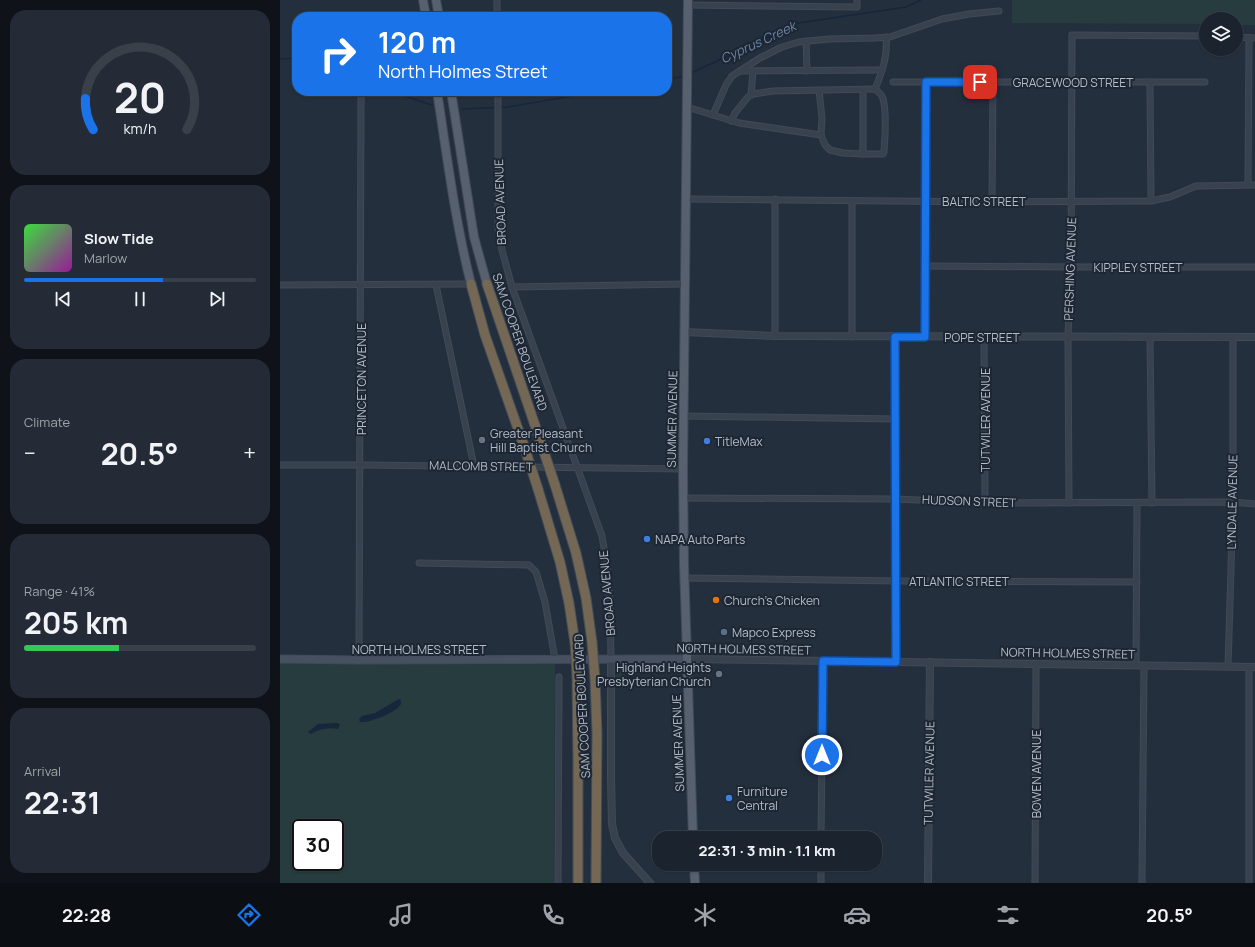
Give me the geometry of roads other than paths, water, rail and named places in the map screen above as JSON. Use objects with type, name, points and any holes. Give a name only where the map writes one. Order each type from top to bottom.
[{"type":"highway","name":"SAM COOPER BOULEVARD","points":[[471,284],[486,335],[538,489],[560,562],[570,603],[577,676],[578,883]]},
{"type":"highway","name":"SAM COOPER BOULEVARD","points":[[487,284],[555,485],[576,553],[586,598],[592,642],[597,733],[596,883]]},
{"type":"highway","points":[[597,794],[603,883]]},
{"type":"main road","points":[[423,0],[425,12]]},
{"type":"main road","points":[[436,0],[438,12]]},
{"type":"main road","name":"SUMMER AVENUE","points":[[688,2],[683,498],[693,831]]},
{"type":"main road","name":"SAM COOPER BOULEVARD","points":[[438,96],[453,193],[471,284]]},
{"type":"main road","name":"SAM COOPER BOULEVARD","points":[[452,96],[474,237],[487,284]]},
{"type":"main road","name":"NORTH HOLMES STREET","points":[[280,659],[687,659]]},
{"type":"main road","points":[[694,871],[695,883]]},
{"type":"street","points":[[497,0],[498,12]]},
{"type":"street","points":[[688,2],[857,7],[857,0]]},
{"type":"street","points":[[713,115],[726,85],[732,76],[760,58],[782,47],[806,41],[886,37],[942,19],[999,11]]},
{"type":"street","name":"PERSHING AVENUE","points":[[1069,503],[1068,337],[1072,201],[1072,35],[1199,36]]},
{"type":"street","points":[[875,89],[882,70],[887,48],[886,37]]},
{"type":"street","points":[[1243,38],[1255,38]]},
{"type":"street","points":[[1248,185],[1249,38]]},
{"type":"street","points":[[806,41],[807,71]]},
{"type":"street","points":[[739,71],[882,70]]},
{"type":"street","points":[[751,95],[753,71]]},
{"type":"street","name":"GRACEWOOD STREET","points":[[894,82],[1205,82]]},
{"type":"street","points":[[925,337],[926,82]]},
{"type":"street","points":[[992,202],[993,82]]},
{"type":"street","points":[[1150,82],[1151,201]]},
{"type":"street","points":[[731,121],[735,113],[748,97],[753,94],[773,91],[819,90],[863,90],[875,89],[882,96],[884,103],[886,133],[883,154],[843,153],[830,150],[825,145],[821,136],[822,118],[819,90]]},
{"type":"street","points":[[863,90],[863,154]]},
{"type":"street","name":"BROAD AVENUE","points":[[498,96],[498,228],[502,250],[512,287],[602,536],[607,566],[610,604],[612,824],[615,838],[623,853],[650,883]]},
{"type":"street","name":"PRINCETON AVENUE","points":[[359,660],[361,465],[361,98]]},
{"type":"street","points":[[687,107],[731,121],[821,136]]},
{"type":"street","name":"BALTIC STREET","points":[[686,199],[992,202],[1151,201],[1170,197],[1196,186],[1255,185]]},
{"type":"street","points":[[775,200],[776,336]]},
{"type":"street","points":[[852,201],[852,336]]},
{"type":"street","name":"KIPPLEY STREET","points":[[925,266],[1071,268],[1255,267]]},
{"type":"street","points":[[280,285],[471,284]]},
{"type":"street","points":[[512,287],[685,284]]},
{"type":"street","points":[[436,285],[474,466]]},
{"type":"street","name":"POPE STREET","points":[[684,332],[776,336],[1255,337]]},
{"type":"street","points":[[895,337],[896,662]]},
{"type":"street","name":"TUTWILER AVENUE","points":[[984,337],[985,503]]},
{"type":"street","points":[[1150,337],[1152,503]]},
{"type":"street","name":"LYNDALE AVENUE","points":[[1228,667],[1232,502],[1233,337]]},
{"type":"street","points":[[684,416],[895,419]]},
{"type":"street","name":"MALCOMB STREET","points":[[280,465],[683,469]]},
{"type":"street","name":"HUDSON STREET","points":[[683,498],[896,499],[985,503],[1232,502],[1255,504]]},
{"type":"street","points":[[1136,665],[1137,503]]},
{"type":"street","points":[[419,562],[529,565],[536,572],[545,602],[555,658]]},
{"type":"street","name":"ATLANTIC STREET","points":[[685,578],[1137,582]]},
{"type":"street","name":"NORTH HOLMES STREET","points":[[687,659],[1252,667]]},
{"type":"street","points":[[821,831],[823,661]]},
{"type":"street","name":"TUTWILER AVENUE","points":[[928,883],[930,662]]},
{"type":"street","name":"BOWEN AVENUE","points":[[1035,883],[1036,664]]},
{"type":"street","points":[[1142,883],[1144,666]]},
{"type":"street","points":[[1249,883],[1252,667]]},
{"type":"street","points":[[558,883],[559,677]]},
{"type":"street","points":[[821,871],[821,883]]},
{"type":"water","points":[[399,699],[401,704],[394,711],[376,719],[360,722],[359,719],[362,716],[375,713]]},
{"type":"water","points":[[338,723],[340,725],[338,729],[324,729],[311,734],[308,732],[318,724]]},
{"type":"waterway","name":"Cyprus Creek","points":[[691,73],[799,23],[906,7],[921,0]]},
{"type":"waterway","points":[[280,59],[292,58]]},
{"type":"waterway","name":"Cyprus Creek","points":[[672,79],[683,76]]},
{"type":"waterway","points":[[405,96],[432,105]]},
{"type":"waterway","name":"Cyprus Creek","points":[[462,109],[508,107],[573,96]]},
{"type":"place","name":"Greater Pleasant Hill Baptist Church","points":[[482,440]]},
{"type":"place","name":"TitleMax","points":[[707,441]]},
{"type":"place","name":"NAPA Auto Parts","points":[[647,539]]},
{"type":"place","name":"Church's Chicken","points":[[716,600]]},
{"type":"place","name":"Mapco Express","points":[[724,632]]},
{"type":"place","name":"Highland Heights Presbyterian Church","points":[[719,674]]},
{"type":"place","name":"Furniture Central","points":[[729,798]]}]
